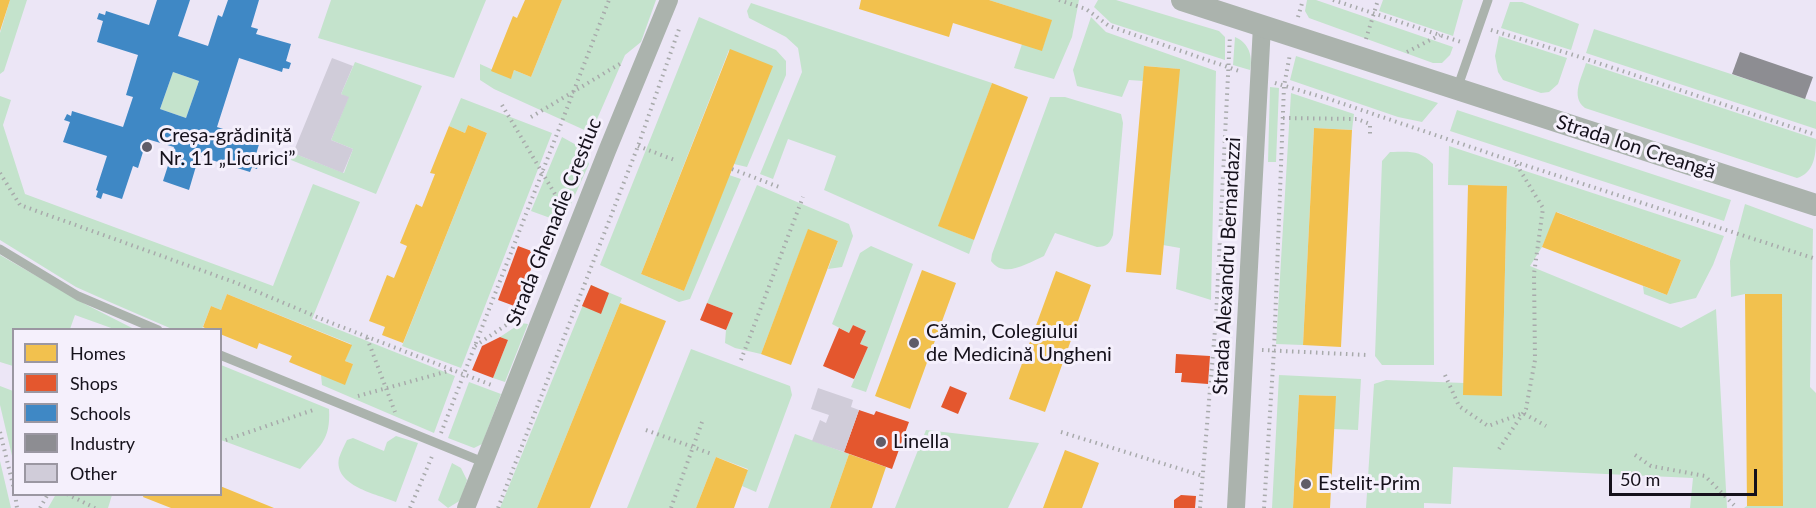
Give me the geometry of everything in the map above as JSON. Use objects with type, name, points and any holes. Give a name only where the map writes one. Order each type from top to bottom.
[{"type":"street","name":"Strada Ghenadie Crestiuc","points":[[466,508],[669,0]]},
{"type":"street","name":"Strada Ion Creangă","points":[[1182,0],[1816,205]]},
{"type":"street","name":"Strada Alexandru Bernardazzi","points":[[1236,508],[1262,26]]},
{"type":"lane","points":[[1457,89],[1488,0]]},
{"type":"lane","points":[[0,249],[78,296],[153,328]]},
{"type":"lane","points":[[222,357],[483,462]]},
{"type":"path","points":[[410,508],[609,0]]},
{"type":"path","points":[[1059,0],[1086,9],[1109,27],[1228,66],[1260,79],[1332,100],[1816,259]]},
{"type":"path","points":[[1264,508],[1274,350],[1284,86],[1293,35],[1303,0]]},
{"type":"path","points":[[1333,0],[1473,46]]},
{"type":"path","points":[[1365,41],[1378,0]]},
{"type":"path","points":[[1200,508],[1213,349],[1231,16]]},
{"type":"path","points":[[498,508],[638,146],[682,22]]},
{"type":"path","points":[[1479,26],[1816,135]]},
{"type":"path","points":[[1404,54],[1440,35]]},
{"type":"path","points":[[531,117],[651,47]]},
{"type":"path","points":[[502,105],[566,213],[606,230]]},
{"type":"path","points":[[1283,118],[1357,120],[1370,124],[1370,134]]},
{"type":"path","points":[[638,146],[677,161]]},
{"type":"path","points":[[1499,449],[1526,409],[1535,360],[1534,274],[1543,208],[1515,162]]},
{"type":"path","points":[[732,169],[779,187]]},
{"type":"path","points":[[0,173],[20,205],[234,282],[367,337],[511,392]]},
{"type":"path","points":[[741,360],[803,197]]},
{"type":"path","points":[[475,347],[526,312]]},
{"type":"path","points":[[367,337],[402,430]]},
{"type":"path","points":[[1213,349],[1366,355]]},
{"type":"path","points":[[222,441],[334,403],[452,370]]},
{"type":"path","points":[[1444,375],[1459,406],[1488,426],[1522,412]]},
{"type":"path","points":[[1522,412],[1546,426]]},
{"type":"path","points":[[671,508],[702,422]]},
{"type":"path","points":[[646,430],[712,454]]},
{"type":"path","points":[[0,432],[12,481]]},
{"type":"path","points":[[1061,432],[1203,476]]},
{"type":"path","points":[[1635,455],[1651,466],[1705,476],[1734,505]]},
{"type":"path","points":[[8,465],[12,467]]},
{"type":"path","points":[[69,496],[95,508]]},
{"type":"green space","points":[[10,0],[27,0],[4,71],[0,74],[0,33]]},
{"type":"green space","points":[[331,0],[486,0],[454,78],[318,38]]},
{"type":"green space","points":[[562,0],[656,0],[641,42],[625,55],[591,133],[494,89],[480,80],[480,64],[511,78],[514,70],[531,77]]},
{"type":"green space","points":[[989,0],[1079,0],[1072,37],[1054,79],[1014,68],[1022,44],[1042,50],[1051,20]]},
{"type":"green space","points":[[1098,0],[1116,0],[1219,31],[1225,37],[1225,60],[1111,23],[1094,7]]},
{"type":"green space","points":[[1307,0],[1316,0],[1453,47],[1450,55],[1442,63],[1433,63],[1309,18],[1305,11]]},
{"type":"green space","points":[[1383,0],[1463,0],[1453,36],[1379,11]]},
{"type":"green space","points":[[1510,2],[1522,2],[1579,24],[1571,50],[1501,28]]},
{"type":"green space","points":[[751,3],[992,83],[939,226],[974,240],[969,254],[824,190],[836,156],[788,139],[773,179],[760,174],[802,72],[798,48],[786,37],[749,18],[747,11]]},
{"type":"green space","points":[[699,17],[776,50],[786,61],[786,75],[747,167],[734,164],[729,50],[641,274],[684,291],[729,175],[741,179],[690,299],[679,302],[600,265]]},
{"type":"green space","points":[[1091,17],[1106,32],[1216,71],[1211,300],[1176,289],[1180,248],[1163,245],[1179,69],[1145,66],[1143,81],[1129,80],[1122,97],[1077,86],[1073,70]]},
{"type":"green space","points":[[1594,29],[1816,102],[1816,129],[1586,53]]},
{"type":"green space","points":[[1499,36],[1567,58],[1558,84],[1549,92],[1541,93],[1503,80],[1498,72],[1495,56]]},
{"type":"green space","points":[[1235,37],[1247,46],[1251,60],[1250,70],[1233,65]]},
{"type":"green space","points":[[1296,56],[1438,103],[1422,122],[1398,117],[1290,80]]},
{"type":"green space","points":[[355,62],[422,86],[376,194],[291,160],[293,153],[344,173],[353,149],[331,140],[348,98],[341,94]]},
{"type":"green space","points":[[1586,63],[1816,139],[1813,163],[1803,176],[1797,178],[1585,108],[1578,98],[1578,93]]},
{"type":"green space","points":[[173,72],[199,81],[186,118],[160,109]]},
{"type":"green space","points":[[1270,87],[1279,88],[1276,162],[1268,162]]},
{"type":"green space","points":[[1291,93],[1354,114],[1352,130],[1314,128],[1303,345],[1276,344]]},
{"type":"green space","points":[[0,96],[11,100],[3,125],[25,194],[273,286],[313,184],[360,202],[312,319],[455,376],[434,433],[322,385],[321,375],[353,364],[345,361],[351,344],[227,294],[221,310],[211,306],[202,328],[170,328],[76,287],[0,240]]},
{"type":"green space","points":[[1050,97],[1065,97],[1121,114],[1123,123],[1113,235],[1108,244],[1097,247],[1055,233],[1044,256],[1016,268],[1003,269],[991,261],[992,254]]},
{"type":"green space","points":[[461,98],[552,133],[461,368],[402,346],[487,133],[468,125],[465,133],[449,126]]},
{"type":"green space","points":[[1457,110],[1731,200],[1724,221],[1450,131]]},
{"type":"green space","points":[[562,137],[580,147],[589,164],[570,206],[559,206],[553,219],[531,211]]},
{"type":"green space","points":[[1449,146],[1724,236],[1713,265],[1696,298],[1670,304],[1644,294],[1643,286],[1667,295],[1681,260],[1557,212],[1542,247],[1530,266],[1681,328],[1716,309],[1727,508],[1690,508],[1693,478],[1453,467],[1451,504],[1424,503],[1424,508],[1366,508],[1374,384],[1386,380],[1464,383],[1502,395],[1507,186],[1448,185]]},
{"type":"green space","points":[[1390,152],[1418,154],[1433,164],[1434,365],[1382,365],[1375,356],[1382,161]]},
{"type":"green space","points":[[757,185],[849,224],[853,236],[842,267],[828,269],[838,241],[808,230],[761,354],[735,348],[725,343],[726,330],[733,313],[707,303]]},
{"type":"green space","points":[[1745,204],[1813,229],[1810,387],[1816,393],[1816,508],[1744,508],[1783,505],[1782,294],[1745,294],[1731,297],[1730,261]]},
{"type":"green space","points":[[871,246],[913,264],[866,392],[851,387],[868,347],[860,344],[866,331],[853,325],[849,333],[832,324],[860,253]]},
{"type":"green space","points":[[0,255],[132,328],[111,328],[75,315],[70,328],[12,328],[12,366],[0,362]]},
{"type":"green space","points":[[591,285],[622,298],[537,508],[500,508]]},
{"type":"green space","points":[[521,323],[528,324],[505,382],[493,378],[508,340],[500,337]]},
{"type":"green space","points":[[691,349],[790,386],[792,395],[756,492],[742,486],[748,469],[716,457],[696,508],[627,508]]},
{"type":"green space","points":[[222,365],[329,409],[326,436],[300,469],[222,440]]},
{"type":"green space","points":[[1279,375],[1361,379],[1358,430],[1334,429],[1335,396],[1299,395],[1293,508],[1272,508]]},
{"type":"green space","points":[[469,382],[501,394],[482,444],[474,448],[448,438]]},
{"type":"green space","points":[[0,386],[12,391],[12,456],[0,405]]},
{"type":"green space","points":[[926,430],[1039,443],[1008,508],[895,508]]},
{"type":"green space","points":[[795,434],[849,454],[830,508],[768,508]]},
{"type":"green space","points":[[396,436],[418,443],[396,502],[358,488],[343,476],[339,468],[339,458],[347,440],[353,438],[384,451],[387,442]]},
{"type":"green space","points":[[0,461],[11,508],[0,508]]},
{"type":"green space","points":[[452,463],[461,468],[467,480],[461,500],[448,508],[438,500]]},
{"type":"green space","points":[[55,496],[112,496],[108,508],[48,508]]},
{"type":"building: Homes","points":[[0,0],[10,0],[0,31]]},
{"type":"building: Homes","points":[[525,0],[562,0],[531,77],[514,70],[511,79],[491,71],[513,16],[517,18]]},
{"type":"building: Homes","points":[[861,0],[989,0],[1052,20],[1042,51],[953,23],[949,37],[859,9]]},
{"type":"building: Homes","points":[[730,49],[773,66],[684,291],[641,274]]},
{"type":"building: Homes","points":[[1144,66],[1180,69],[1161,275],[1126,272]]},
{"type":"building: Homes","points":[[992,83],[1028,97],[974,240],[938,226]]},
{"type":"building: Homes","points":[[468,125],[487,133],[403,343],[382,335],[385,327],[369,321],[387,275],[394,278],[407,246],[400,243],[416,204],[422,207],[435,174],[430,173],[449,126],[465,133]]},
{"type":"building: Homes","points":[[1314,128],[1352,130],[1341,347],[1303,345]]},
{"type":"building: Homes","points":[[1468,185],[1507,186],[1502,396],[1463,395]]},
{"type":"building: Homes","points":[[1556,212],[1681,260],[1667,295],[1542,247]]},
{"type":"building: Homes","points":[[808,229],[838,241],[791,365],[761,354]]},
{"type":"building: Homes","name":"Cămin, Colegiului de Medicină Ungheni","points":[[922,270],[956,283],[910,409],[875,396]]},
{"type":"building: Homes","points":[[1056,271],[1091,285],[1045,412],[1009,399]]},
{"type":"building: Homes","points":[[227,294],[352,345],[345,361],[353,364],[345,385],[289,362],[292,356],[259,343],[257,349],[222,335],[222,328],[203,327],[211,306],[221,310]]},
{"type":"building: Homes","points":[[1745,294],[1782,294],[1783,506],[1747,506]]},
{"type":"building: Homes","points":[[620,303],[666,321],[590,508],[537,508]]},
{"type":"building: Homes","points":[[1299,395],[1336,396],[1330,508],[1293,508]]},
{"type":"building: Homes","points":[[1065,450],[1099,463],[1082,508],[1043,508]]},
{"type":"building: Homes","points":[[849,454],[886,467],[872,508],[830,508]]},
{"type":"building: Homes","points":[[716,457],[748,470],[734,508],[696,508]]},
{"type":"building: Homes","points":[[222,487],[274,508],[171,508],[143,497],[222,496]]},
{"type":"building: Shops","points":[[518,246],[537,253],[517,307],[498,300]]},
{"type":"building: Shops","points":[[591,285],[609,293],[601,314],[582,306]]},
{"type":"building: Shops","points":[[707,303],[733,313],[726,330],[700,320]]},
{"type":"building: Shops","points":[[853,325],[866,331],[860,344],[868,347],[854,379],[823,366],[839,328],[849,333]]},
{"type":"building: Shops","points":[[500,337],[508,340],[493,378],[472,370],[482,346]]},
{"type":"building: Shops","points":[[1176,354],[1210,356],[1208,384],[1181,382],[1182,373],[1175,373]]},
{"type":"building: Shops","points":[[950,386],[967,393],[958,414],[941,407]]},
{"type":"building: Shops","points":[[859,410],[874,415],[876,411],[909,422],[892,469],[844,452]]},
{"type":"building: Shops","points":[[1181,495],[1196,496],[1195,508],[1174,508],[1174,500]]},
{"type":"building: Schools","points":[[157,0],[190,0],[178,36],[208,46],[218,15],[222,17],[228,0],[259,0],[251,27],[258,29],[256,34],[291,44],[286,61],[291,63],[289,69],[283,68],[282,72],[239,58],[217,127],[260,141],[254,161],[259,163],[257,169],[252,167],[250,172],[199,156],[189,190],[163,181],[174,147],[147,139],[138,168],[133,166],[122,199],[103,193],[101,199],[96,197],[98,191],[96,190],[107,156],[63,142],[70,122],[64,120],[67,114],[71,116],[72,111],[123,127],[133,97],[126,95],[138,55],[97,42],[103,21],[97,19],[99,13],[105,15],[106,11],[149,25]],"holes":[[[173,72],[199,81],[186,118],[160,109]]]},
{"type":"building: Industry","points":[[1740,52],[1813,77],[1805,99],[1732,74]]},
{"type":"building: Other","points":[[332,58],[353,66],[341,94],[349,97],[331,140],[353,149],[343,173],[293,153]]},
{"type":"building: Other","points":[[818,388],[853,400],[851,407],[859,410],[844,452],[812,441],[820,420],[826,423],[829,415],[811,409]]},
{"type":"place","name":"Creșa-grădiniță Nr. 11 „Licurici”","points":[[147,147]]},
{"type":"place","name":"Cămin, Colegiului de Medicină Ungheni","points":[[914,343]]},
{"type":"place","name":"Linella","points":[[881,442]]},
{"type":"place","name":"Estelit-Prim","points":[[1306,484]]}]
